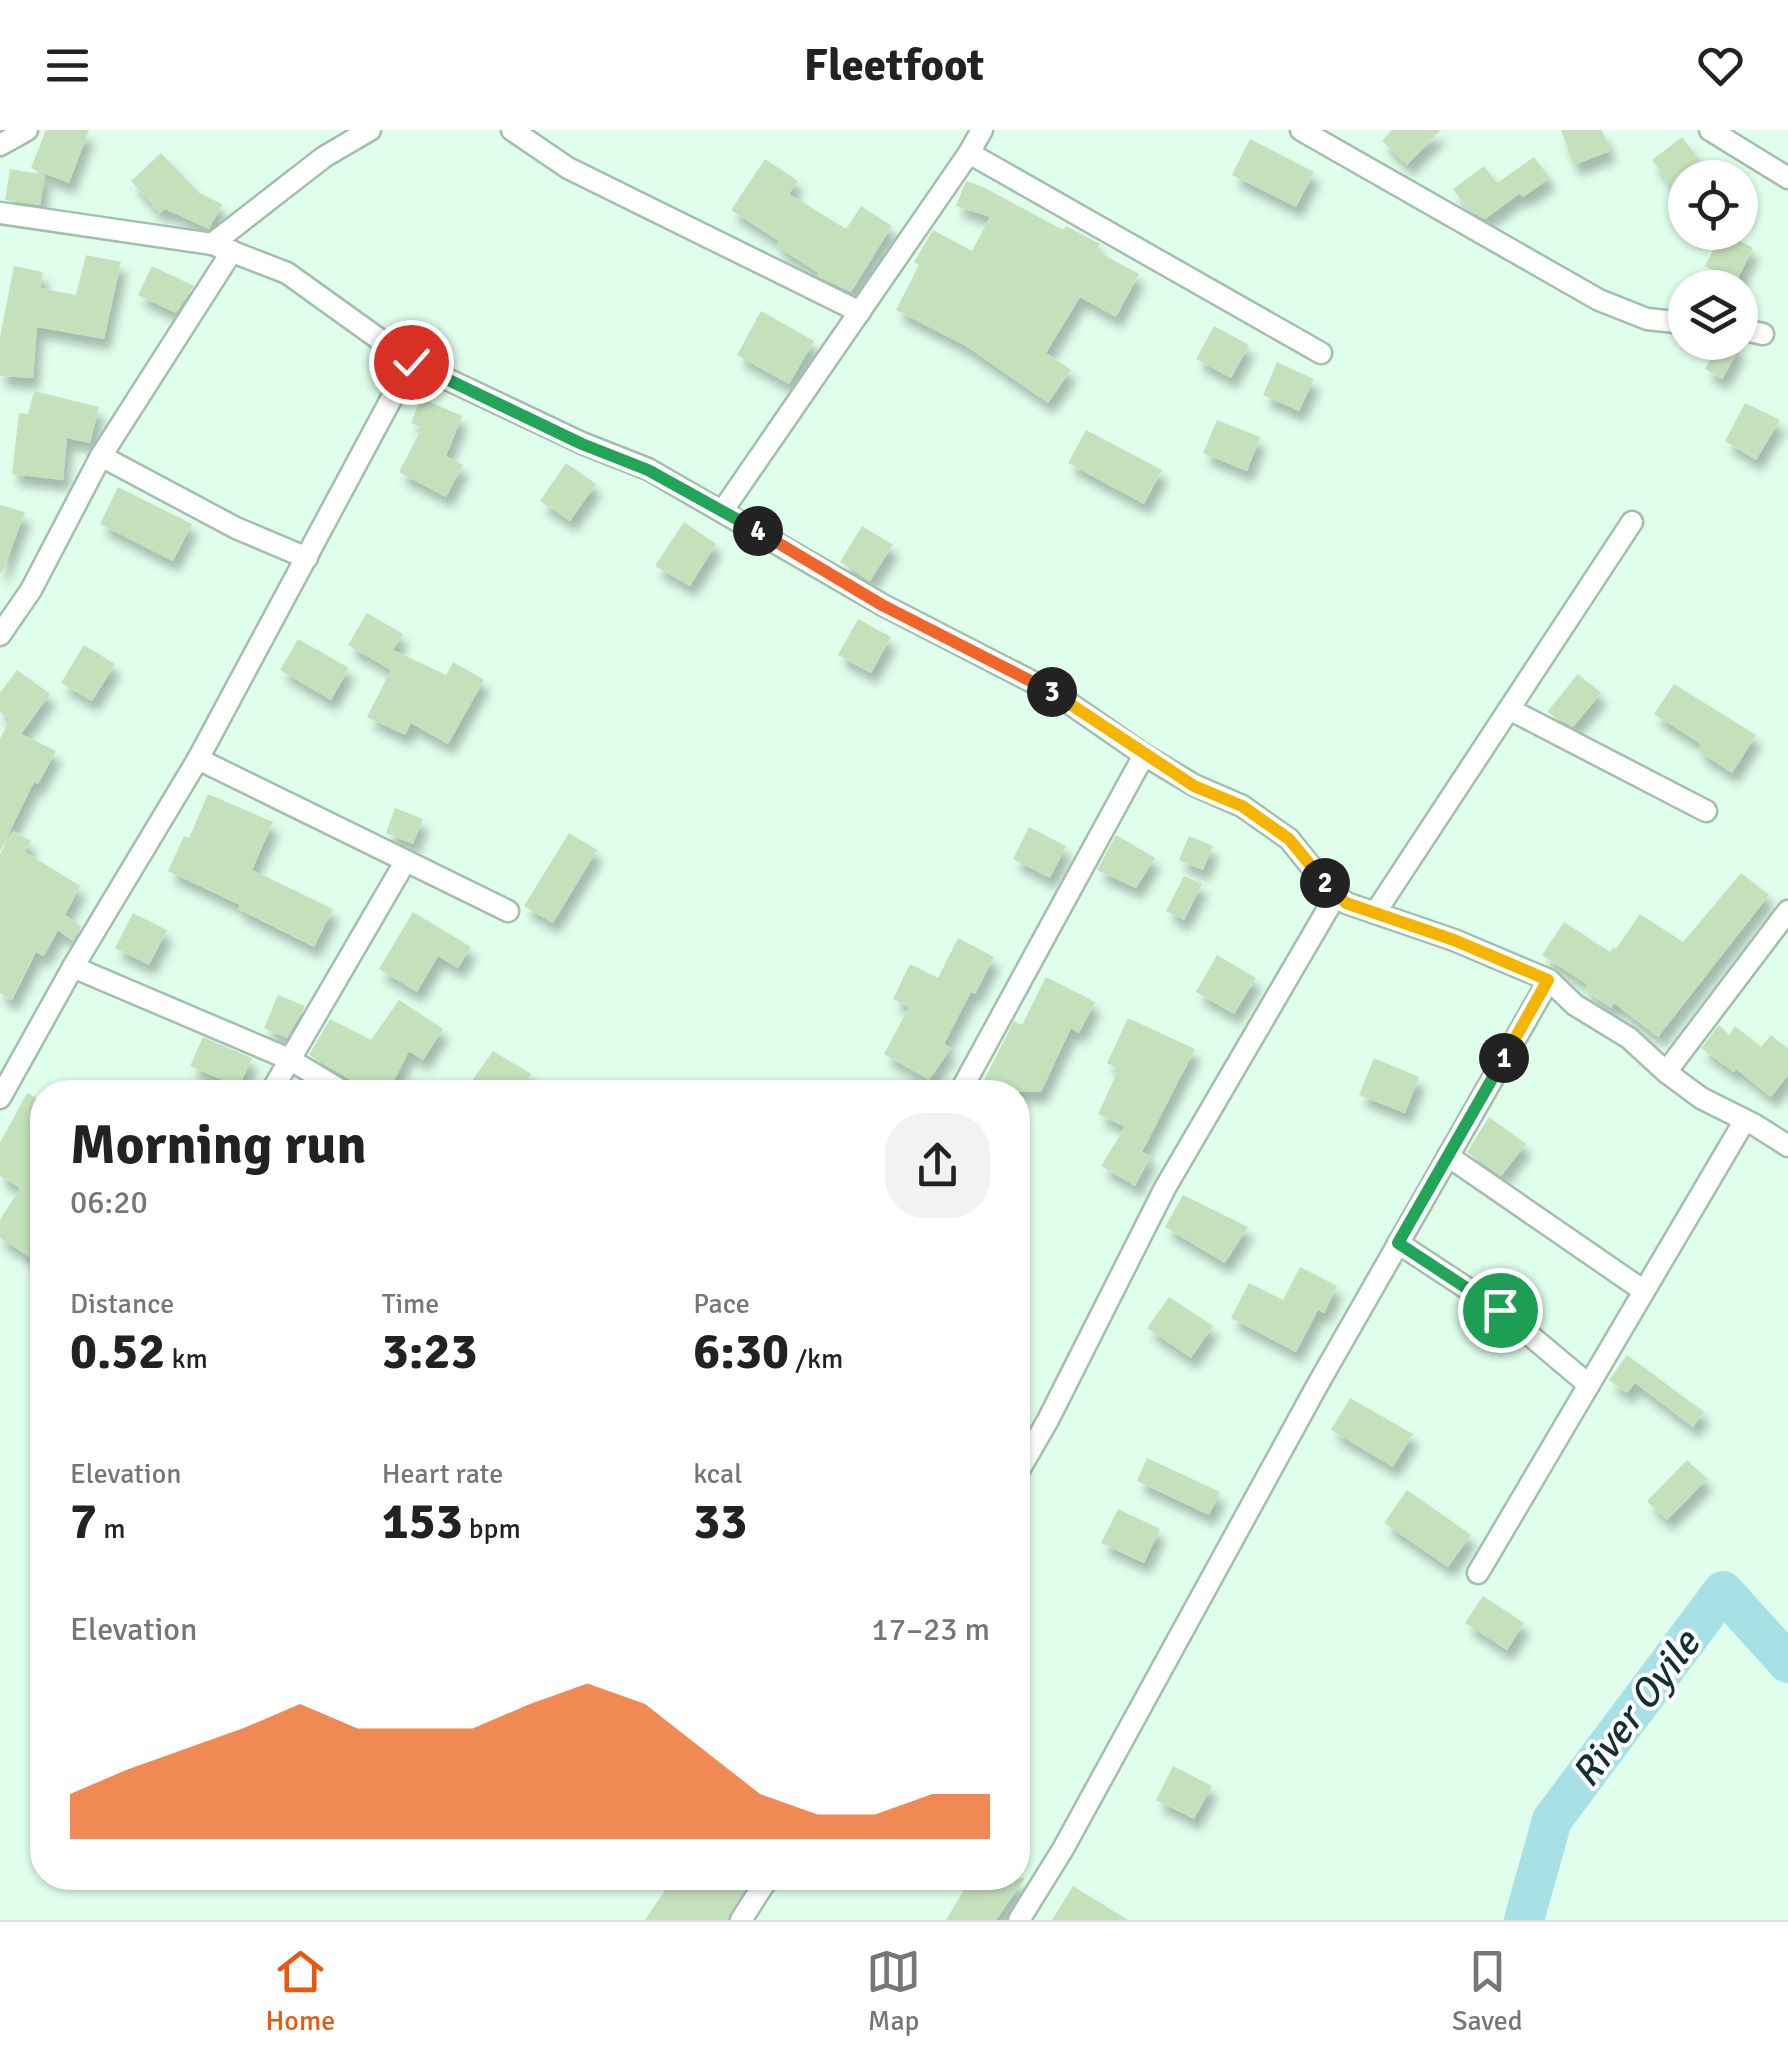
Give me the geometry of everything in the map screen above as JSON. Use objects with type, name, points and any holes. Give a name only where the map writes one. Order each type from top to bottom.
[{"type":"street","points":[[0,146],[27,130]]},
{"type":"street","points":[[0,635],[31,590],[101,456],[222,248],[324,157],[370,130]]},
{"type":"street","points":[[512,130],[568,168],[860,312]]},
{"type":"street","points":[[723,510],[982,130]]},
{"type":"street","points":[[1301,130],[1599,300],[1647,319],[1668,322]]},
{"type":"street","points":[[1710,130],[1788,178]]},
{"type":"street","points":[[969,154],[1321,353]]},
{"type":"street","points":[[0,213],[222,248],[286,273],[411,362],[582,444],[648,470],[882,605],[1056,694],[1194,786],[1242,806],[1289,839],[1346,903],[1454,940],[1548,980],[1575,1005],[1629,1038],[1701,1098],[1788,1146]]},
{"type":"street","points":[[1758,333],[1763,334]]},
{"type":"street","points":[[0,1098],[73,966],[198,760],[411,362]]},
{"type":"street","points":[[101,456],[236,528],[307,558]]},
{"type":"street","points":[[1375,913],[1632,522]]},
{"type":"street","points":[[1509,709],[1706,811]]},
{"type":"street","points":[[967,1080],[1144,754]]},
{"type":"street","points":[[198,760],[508,911]]},
{"type":"street","points":[[278,1080],[405,862]]},
{"type":"street","points":[[1030,1451],[1165,1188],[1336,895]]},
{"type":"street","points":[[1666,1072],[1787,913]]},
{"type":"street","points":[[73,966],[289,1060],[323,1080]]},
{"type":"street","points":[[1019,1920],[1063,1849],[1548,980]]},
{"type":"street","points":[[1478,1573],[1745,1120]]},
{"type":"street","points":[[1448,1156],[1644,1291]]},
{"type":"street","points":[[1398,1243],[1500,1310],[1588,1386]]},
{"type":"street","points":[[744,1917],[761,1890]]},
{"type":"building","points":[[46,130],[89,130],[69,183],[31,168]]},
{"type":"building","points":[[1392,130],[1441,130],[1407,165],[1382,141]]},
{"type":"building","points":[[1561,130],[1602,130],[1610,151],[1574,165]]},
{"type":"building","points":[[1682,137],[1699,160],[1668,160],[1668,181],[1652,160]]},
{"type":"building","points":[[1250,139],[1314,172],[1296,207],[1232,175]]},
{"type":"building","points":[[161,153],[199,193],[222,204],[209,229],[165,209],[160,213],[131,181]]},
{"type":"building","points":[[1534,157],[1550,178],[1523,197],[1520,193],[1485,219],[1469,210],[1453,189],[1484,166],[1497,183]]},
{"type":"building","points":[[765,159],[798,181],[789,194],[846,229],[861,206],[892,226],[851,292],[818,276],[819,273],[776,246],[779,241],[731,210]]},
{"type":"building","points":[[10,169],[45,175],[40,205],[5,200]]},
{"type":"building","points":[[966,181],[1063,230],[1066,226],[1100,244],[1096,251],[1139,274],[1116,317],[1080,297],[1046,353],[1071,370],[1048,403],[966,346],[896,310],[919,265],[914,262],[933,230],[972,251],[990,217],[956,206]]},
{"type":"building","points":[[1713,250],[1752,250],[1742,270],[1713,270],[1705,266]]},
{"type":"building","points":[[86,255],[121,262],[104,339],[37,327],[33,378],[0,376],[0,337],[14,266],[43,272],[40,288],[76,295]]},
{"type":"building","points":[[152,266],[194,286],[176,313],[138,295]]},
{"type":"building","points":[[761,311],[814,341],[789,384],[737,355]]},
{"type":"building","points":[[1214,326],[1249,345],[1231,378],[1196,359]]},
{"type":"building","points":[[1710,360],[1733,360],[1722,379],[1705,369]]},
{"type":"building","points":[[1277,362],[1314,379],[1299,411],[1263,395]]},
{"type":"building","points":[[34,391],[99,407],[90,443],[67,438],[63,480],[12,474],[19,413],[28,414]]},
{"type":"building","points":[[421,398],[462,416],[446,456],[463,465],[446,497],[399,472],[422,428],[411,423]]},
{"type":"building","points":[[1745,403],[1780,420],[1756,460],[1725,441]]},
{"type":"building","points":[[1217,420],[1260,437],[1247,471],[1203,453]]},
{"type":"building","points":[[1086,430],[1162,470],[1144,504],[1068,463]]},
{"type":"building","points":[[566,463],[596,484],[570,521],[540,501]]},
{"type":"building","points":[[118,487],[192,524],[173,561],[100,524]]},
{"type":"building","points":[[0,505],[25,512],[2,573],[0,573]]},
{"type":"building","points":[[684,522],[716,544],[690,586],[655,566]]},
{"type":"building","points":[[862,526],[893,545],[870,581],[840,562]]},
{"type":"building","points":[[367,613],[403,634],[393,650],[446,675],[453,662],[484,680],[448,744],[411,723],[405,735],[367,717],[391,670],[348,645]]},
{"type":"building","points":[[858,619],[891,637],[871,673],[838,655]]},
{"type":"building","points":[[298,639],[349,668],[331,700],[280,670]]},
{"type":"building","points":[[84,645],[115,664],[92,701],[61,683]]},
{"type":"building","points":[[17,670],[50,694],[21,734],[56,751],[38,784],[34,782],[0,851],[0,739],[10,719],[0,712],[0,693]]},
{"type":"building","points":[[1578,674],[1601,693],[1573,727],[1547,712]]},
{"type":"building","points":[[1674,684],[1756,735],[1732,773],[1697,750],[1701,744],[1654,714]]},
{"type":"building","points":[[208,794],[273,822],[252,870],[333,909],[314,947],[238,909],[240,905],[168,871],[184,836],[189,838]]},
{"type":"building","points":[[395,808],[423,819],[413,844],[386,833]]},
{"type":"building","points":[[1029,827],[1066,846],[1050,878],[1013,859]]},
{"type":"building","points":[[13,831],[31,841],[25,852],[80,886],[65,915],[81,926],[73,941],[58,930],[44,956],[36,952],[12,1000],[0,993],[0,854]]},
{"type":"building","points":[[569,833],[597,850],[553,923],[524,906]]},
{"type":"building","points":[[1116,835],[1155,858],[1136,888],[1097,870]]},
{"type":"building","points":[[1189,836],[1213,846],[1203,870],[1179,860]]},
{"type":"building","points":[[1741,873],[1769,895],[1658,1037],[1614,1003],[1611,1008],[1584,990],[1588,985],[1542,955],[1564,922],[1610,952],[1640,914],[1683,942]]},
{"type":"building","points":[[1184,876],[1202,884],[1184,920],[1166,911]]},
{"type":"building","points":[[413,912],[471,947],[458,968],[438,956],[417,992],[379,969]]},
{"type":"building","points":[[133,913],[167,930],[149,965],[115,948]]},
{"type":"building","points":[[958,938],[994,957],[944,1044],[951,1048],[929,1080],[884,1054],[909,1007],[893,999],[910,964],[938,978]]},
{"type":"building","points":[[1217,955],[1256,978],[1234,1014],[1196,992]]},
{"type":"building","points":[[1046,977],[1095,1002],[1079,1033],[1071,1028],[1041,1092],[1030,1092],[1030,1080],[984,1080],[1014,1021],[1022,1025]]},
{"type":"building","points":[[278,995],[305,1006],[287,1038],[264,1028]]},
{"type":"building","points":[[399,1000],[443,1029],[423,1060],[409,1051],[394,1080],[351,1080],[309,1055],[330,1019],[371,1040]]},
{"type":"building","points":[[1128,1018],[1195,1049],[1142,1152],[1151,1156],[1135,1186],[1101,1166],[1125,1127],[1098,1114],[1119,1069],[1107,1063]]},
{"type":"building","points":[[1719,1025],[1729,1035],[1735,1026],[1761,1047],[1771,1035],[1788,1049],[1788,1075],[1771,1097],[1701,1048]]},
{"type":"building","points":[[203,1037],[252,1058],[242,1080],[223,1080],[190,1066]]},
{"type":"building","points":[[493,1051],[531,1074],[527,1080],[472,1080]]},
{"type":"building","points":[[1374,1058],[1419,1077],[1405,1113],[1359,1095]]},
{"type":"building","points":[[27,1093],[30,1095],[30,1257],[0,1238],[0,1220],[20,1188],[0,1176],[0,1143]]},
{"type":"building","points":[[1489,1117],[1526,1144],[1501,1176],[1467,1152]]},
{"type":"building","points":[[1183,1195],[1248,1227],[1225,1263],[1165,1227]]},
{"type":"building","points":[[1300,1267],[1337,1286],[1324,1313],[1318,1310],[1296,1352],[1231,1318],[1249,1283],[1283,1300]]},
{"type":"building","points":[[1169,1297],[1213,1326],[1191,1358],[1147,1328]]},
{"type":"building","points":[[1627,1355],[1704,1412],[1693,1427],[1635,1383],[1627,1393],[1609,1380]]},
{"type":"building","points":[[1350,1398],[1413,1434],[1393,1467],[1331,1430]]},
{"type":"building","points":[[1147,1458],[1220,1492],[1209,1515],[1137,1481]]},
{"type":"building","points":[[1687,1460],[1707,1479],[1667,1520],[1647,1501]]},
{"type":"building","points":[[1407,1490],[1471,1535],[1448,1567],[1384,1523]]},
{"type":"building","points":[[1118,1509],[1160,1529],[1144,1563],[1101,1543]]},
{"type":"building","points":[[1483,1596],[1524,1623],[1507,1650],[1465,1623]]},
{"type":"building","points":[[1173,1766],[1212,1786],[1194,1819],[1156,1800]]},
{"type":"building","points":[[1073,1886],[1128,1920],[1052,1920]]},
{"type":"building","points":[[665,1890],[745,1890],[727,1920],[645,1920]]},
{"type":"building","points":[[964,1890],[1017,1890],[996,1920],[946,1920]]},
{"type":"waterway","name":"River Oyile","points":[[1524,1920],[1552,1820],[1723,1591],[1788,1663]]},
{"type":"route","points":[[411,362],[582,444],[648,470],[882,605],[1056,694],[1194,786],[1242,806],[1289,839],[1330,890],[1346,903],[1454,940],[1548,980],[1398,1243],[1500,1310]]}]
